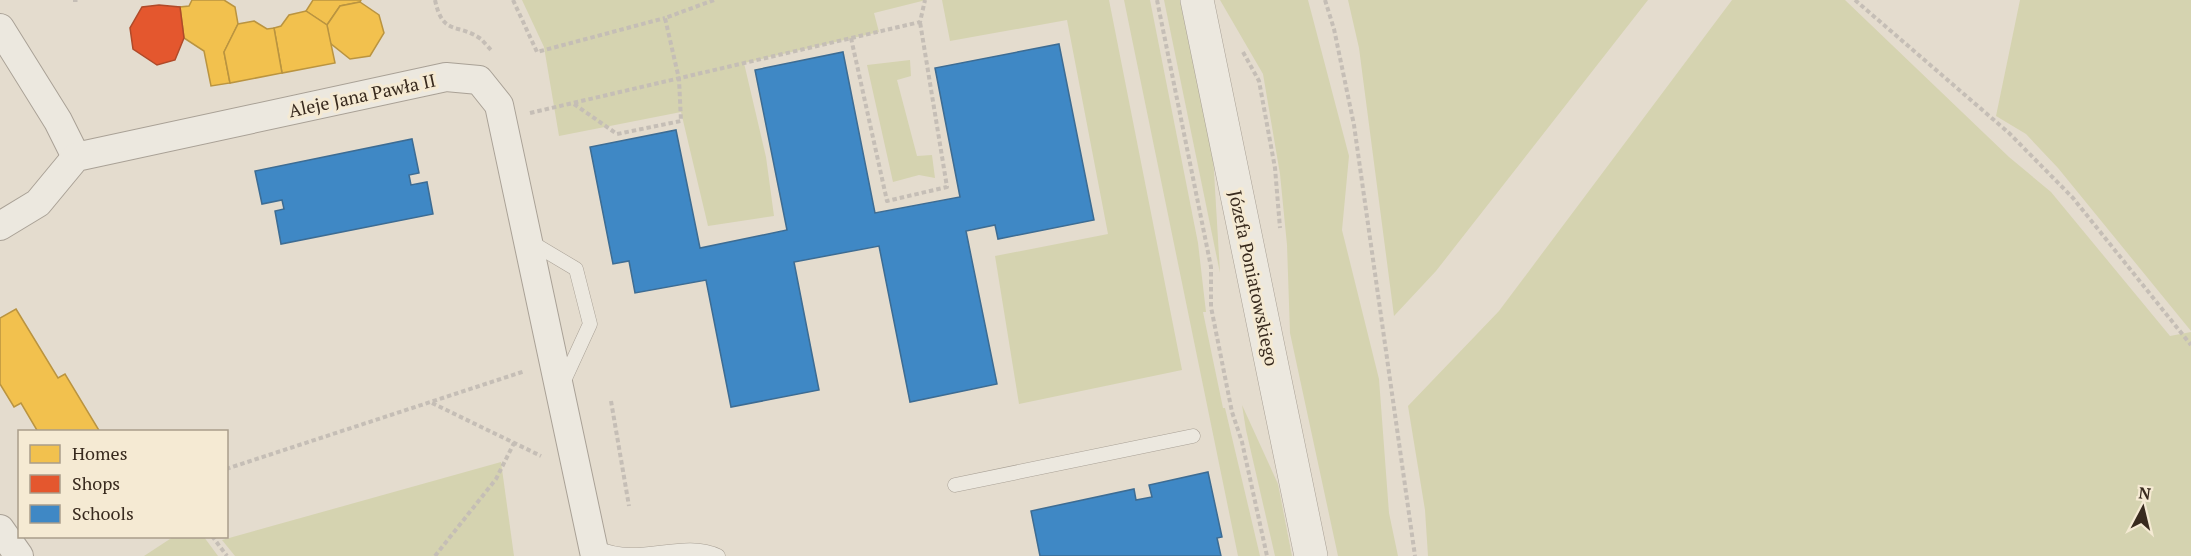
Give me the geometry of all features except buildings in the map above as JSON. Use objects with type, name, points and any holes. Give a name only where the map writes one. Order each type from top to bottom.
[{"type":"street","name":"Józefa Poniatowskiego","points":[[1197,0],[1311,556]]},
{"type":"street","points":[[0,28],[58,121],[76,157],[39,203],[0,226]]},
{"type":"street","name":"Aleje Jana Pawła II","points":[[76,157],[446,77],[479,80],[499,105],[594,552]]},
{"type":"street","points":[[0,529],[19,556]]},
{"type":"lane","points":[[527,240],[576,269],[590,324],[560,391]]},
{"type":"lane","points":[[955,485],[1193,436]]},
{"type":"lane","points":[[594,552],[631,555],[692,550],[718,556]]},
{"type":"path","points":[[73,0],[80,0]]},
{"type":"path","points":[[513,0],[537,52],[665,18],[714,0]]},
{"type":"path","points":[[851,38],[887,201],[947,187],[920,22],[924,0]]},
{"type":"path","points":[[1157,0],[1211,267],[1211,307],[1232,412],[1242,442],[1267,556]]},
{"type":"path","points":[[1325,0],[1334,29],[1356,137],[1415,556]]},
{"type":"path","points":[[1855,0],[2009,133],[2073,198],[2191,345]]},
{"type":"path","points":[[574,104],[618,134],[681,121],[679,79],[665,18]]},
{"type":"path","points":[[520,116],[920,22]]},
{"type":"path","points":[[228,468],[554,362]]},
{"type":"path","points":[[611,401],[629,506]]},
{"type":"path","points":[[431,403],[577,473]]},
{"type":"path","points":[[435,556],[496,479],[514,443]]},
{"type":"path","points":[[213,538],[227,556]]},
{"type":"shaded area","points":[[522,0],[926,0],[874,13],[879,32],[744,63],[766,157],[774,216],[708,226],[681,112],[559,136],[544,47]]},
{"type":"shaded area","points":[[942,0],[1109,0],[1182,370],[1019,404],[995,256],[1108,234],[1067,20],[950,41]]},
{"type":"shaded area","points":[[1124,0],[1150,0],[1198,243],[1206,312],[1203,312],[1223,408],[1225,408],[1260,556],[1238,556]]},
{"type":"shaded area","points":[[1164,0],[1180,0],[1213,155],[1220,273]]},
{"type":"shaded area","points":[[1220,0],[1308,0],[1349,156],[1342,230],[1379,379],[1389,513],[1398,556],[1338,556],[1290,333],[1287,245],[1280,174],[1263,74]]},
{"type":"shaded area","points":[[1348,0],[1648,0],[1436,271],[1394,316],[1359,48]]},
{"type":"shaded area","points":[[1732,0],[1845,0],[2009,157],[2051,192],[2170,336],[2191,332],[2191,556],[1428,556],[1425,510],[1408,406],[1499,311]]},
{"type":"shaded area","points":[[2020,0],[2191,0],[2191,331],[2058,168],[2026,134],[1996,116]]},
{"type":"shaded area","points":[[910,60],[911,76],[897,80],[917,156],[932,155],[935,178],[919,175],[893,182],[867,65]]},
{"type":"shaded area","points":[[1242,405],[1278,484],[1292,556],[1275,556]]},
{"type":"shaded area","points":[[501,462],[514,556],[235,556],[222,540]]},
{"type":"shaded area","points":[[171,538],[205,538],[218,556],[144,556]]}]
